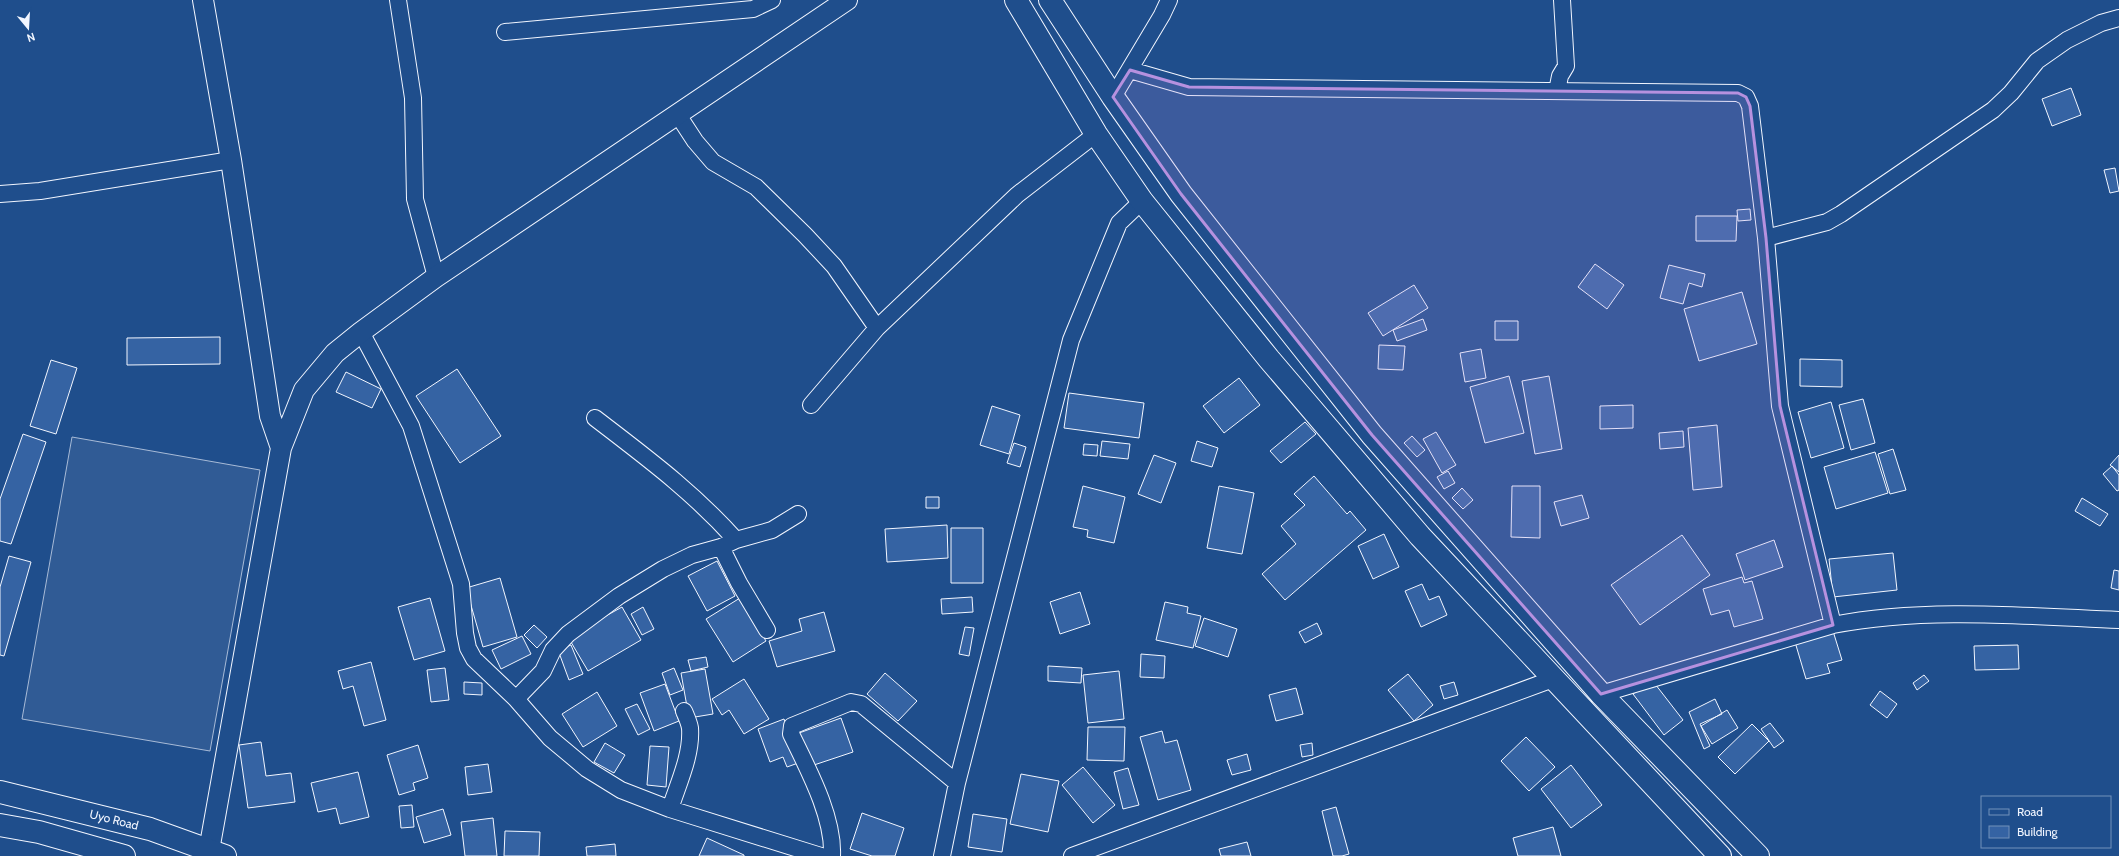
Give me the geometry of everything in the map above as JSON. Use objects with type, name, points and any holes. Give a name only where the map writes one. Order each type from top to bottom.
[{"type":"highway","points":[[1016,0],[1096,134],[1142,201],[1269,360],[1420,536],[1720,856]]},
{"type":"highway","points":[[1050,0],[1113,97],[1181,194],[1372,435],[1601,694],[1758,856]]},
{"type":"highway","name":"Uyo Road","points":[[0,792],[150,829],[214,854]]},
{"type":"highway","points":[[0,825],[39,832],[124,856]]},
{"type":"street","points":[[203,0],[231,160],[270,416],[281,448]]},
{"type":"street","points":[[398,0],[413,98],[415,199],[436,277]]},
{"type":"street","points":[[505,32],[753,9],[772,0]]},
{"type":"street","points":[[1113,97],[1130,70],[1169,0]]},
{"type":"street","points":[[1557,91],[1560,76],[1566,66],[1562,0]]},
{"type":"street","points":[[214,854],[281,448],[304,390],[335,352],[436,277],[678,115],[834,3]]},
{"type":"street","points":[[1766,238],[1827,222],[1841,214],[1992,110],[2011,93],[2037,60],[2067,40],[2101,23],[2119,18]]},
{"type":"street","points":[[1130,70],[1189,87],[1738,93],[1746,97],[1750,106],[1752,120],[1766,238],[1780,406],[1833,625]]},
{"type":"street","points":[[678,115],[695,142],[712,162],[756,187],[834,266],[877,328]]},
{"type":"street","points":[[811,405],[877,328],[1017,195],[1096,134]]},
{"type":"street","points":[[0,194],[40,190],[231,160]]},
{"type":"street","points":[[942,856],[958,783],[1071,340],[1119,224],[1142,201]]},
{"type":"street","points":[[361,332],[411,426],[462,584],[468,648],[474,659],[516,699],[550,738],[587,769],[621,790],[670,809],[821,856]]},
{"type":"street","points":[[595,418],[673,477],[710,511],[736,540]]},
{"type":"street","points":[[516,699],[542,671],[553,650],[568,634],[619,596],[663,569],[692,555],[772,530],[798,514]]},
{"type":"street","points":[[721,547],[739,582],[767,630]]},
{"type":"street","points":[[1601,694],[1833,625],[1866,618],[1906,615],[2119,620]]},
{"type":"street","points":[[1072,856],[1553,679]]},
{"type":"street","points":[[832,856],[833,842],[816,785],[791,734],[792,726],[851,702],[861,704],[958,783]]},
{"type":"street","points":[[670,809],[686,758],[689,742],[690,728],[684,710]]},
{"type":"highlighted area","points":[[1130,70],[1189,87],[1738,93],[1746,97],[1750,106],[1766,238],[1780,406],[1833,625],[1601,694],[1372,435],[1181,194],[1113,97]]},
{"type":"shaded area","points":[[72,437],[260,470],[210,751],[22,719]]},
{"type":"building","points":[[2071,88],[2081,115],[2052,126],[2042,99]]},
{"type":"building","points":[[2115,168],[2119,191],[2110,193],[2104,170]]},
{"type":"building","points":[[1750,209],[1751,220],[1738,221],[1737,210]]},
{"type":"building","points":[[1696,216],[1737,216],[1736,241],[1696,241]]},
{"type":"building","points":[[1595,264],[1624,285],[1607,309],[1578,287]]},
{"type":"building","points":[[1669,265],[1705,274],[1702,287],[1689,283],[1683,304],[1660,298]]},
{"type":"building","points":[[1414,285],[1428,308],[1383,336],[1368,313]]},
{"type":"building","points":[[1742,292],[1757,344],[1699,361],[1684,309]]},
{"type":"building","points":[[1423,319],[1427,330],[1397,341],[1393,330]]},
{"type":"building","points":[[1495,321],[1518,321],[1518,340],[1495,340]]},
{"type":"building","points":[[220,337],[220,364],[127,365],[127,338]]},
{"type":"building","points":[[1379,345],[1405,346],[1403,370],[1378,369]]},
{"type":"building","points":[[1481,349],[1486,378],[1465,382],[1460,353]]},
{"type":"building","points":[[1800,359],[1842,360],[1842,387],[1800,386]]},
{"type":"building","points":[[51,360],[77,368],[56,434],[30,426]]},
{"type":"building","points":[[457,369],[501,436],[460,463],[416,396]]},
{"type":"building","points":[[346,372],[381,389],[372,408],[336,392]]},
{"type":"building","points":[[1509,376],[1524,433],[1485,443],[1470,387]]},
{"type":"building","points":[[1549,376],[1562,449],[1535,454],[1522,381]]},
{"type":"building","points":[[1239,378],[1260,405],[1224,433],[1203,406]]},
{"type":"building","points":[[1069,393],[1144,403],[1139,438],[1064,428]]},
{"type":"building","points":[[1863,399],[1875,443],[1851,450],[1839,405]]},
{"type":"building","points":[[1831,402],[1844,448],[1811,458],[1798,412]]},
{"type":"building","points":[[1633,405],[1633,428],[1600,429],[1600,406]]},
{"type":"building","points":[[992,406],[1020,415],[1009,454],[980,445]]},
{"type":"building","points":[[1305,422],[1316,434],[1281,463],[1270,451]]},
{"type":"building","points":[[1717,425],[1722,487],[1693,490],[1688,428]]},
{"type":"building","points":[[1683,431],[1684,447],[1660,449],[1659,433]]},
{"type":"building","points":[[1436,432],[1456,465],[1442,473],[1423,439]]},
{"type":"building","points":[[23,434],[46,442],[11,544],[0,541],[0,499]]},
{"type":"building","points":[[1412,436],[1425,450],[1417,457],[1404,443]]},
{"type":"building","points":[[1102,441],[1130,444],[1128,459],[1100,456]]},
{"type":"building","points":[[1197,441],[1218,448],[1212,467],[1191,461]]},
{"type":"building","points":[[1014,443],[1026,447],[1020,467],[1007,463]]},
{"type":"building","points":[[1084,444],[1098,445],[1097,456],[1083,455]]},
{"type":"building","points":[[1893,449],[1906,490],[1890,494],[1878,454]]},
{"type":"building","points":[[1875,452],[1888,493],[1836,509],[1824,467]]},
{"type":"building","points":[[1154,455],[1176,463],[1161,503],[1138,494]]},
{"type":"building","points":[[2119,455],[2119,472],[2110,465]]},
{"type":"building","points":[[2112,466],[2119,475],[2119,490],[2117,491],[2103,474]]},
{"type":"building","points":[[1448,471],[1455,483],[1444,489],[1437,477]]},
{"type":"building","points":[[1314,476],[1347,514],[1350,511],[1366,530],[1285,600],[1262,574],[1296,544],[1281,526],[1305,505],[1294,494]]},
{"type":"building","points":[[1083,486],[1125,497],[1114,543],[1087,537],[1088,530],[1073,527]]},
{"type":"building","points":[[1219,486],[1254,493],[1242,554],[1207,548]]},
{"type":"building","points":[[1512,486],[1540,486],[1540,538],[1511,537]]},
{"type":"building","points":[[1462,488],[1473,500],[1463,509],[1452,498]]},
{"type":"building","points":[[1582,495],[1589,518],[1561,526],[1554,502]]},
{"type":"building","points":[[926,497],[939,497],[939,508],[926,508]]},
{"type":"building","points":[[2082,498],[2108,514],[2100,526],[2075,511]]},
{"type":"building","points":[[947,525],[948,558],[887,562],[885,529]]},
{"type":"building","points":[[951,528],[983,528],[983,583],[951,583]]},
{"type":"building","points":[[1384,534],[1399,567],[1373,579],[1358,546]]},
{"type":"building","points":[[1682,535],[1710,575],[1640,625],[1611,585]]},
{"type":"building","points":[[1774,540],[1783,567],[1745,580],[1736,554]]},
{"type":"building","points":[[1893,553],[1897,590],[1833,597],[1829,559]]},
{"type":"building","points":[[9,556],[31,562],[4,656],[0,655],[0,587]]},
{"type":"building","points":[[717,561],[735,596],[707,611],[688,576]]},
{"type":"building","points":[[2114,570],[2119,571],[2119,590],[2111,588]]},
{"type":"building","points":[[1742,577],[1744,583],[1752,581],[1763,619],[1734,627],[1729,610],[1711,615],[1703,589]]},
{"type":"building","points":[[500,578],[517,637],[483,647],[466,588]]},
{"type":"building","points":[[1422,584],[1429,600],[1439,596],[1447,615],[1421,627],[1405,591]]},
{"type":"building","points":[[1080,592],[1090,624],[1060,634],[1050,602]]},
{"type":"building","points":[[972,597],[973,612],[942,614],[941,599]]},
{"type":"building","points":[[430,598],[445,651],[414,660],[398,607]]},
{"type":"building","points":[[740,598],[766,641],[733,662],[706,619]]},
{"type":"building","points":[[1165,602],[1188,607],[1187,613],[1201,616],[1193,648],[1156,640]]},
{"type":"building","points":[[622,607],[641,640],[588,671],[568,637]]},
{"type":"building","points":[[643,607],[654,629],[642,635],[631,614]]},
{"type":"building","points":[[824,612],[835,651],[777,667],[769,641],[802,631],[799,619]]},
{"type":"building","points":[[1204,618],[1237,629],[1228,657],[1195,646]]},
{"type":"building","points":[[1317,623],[1322,634],[1305,643],[1299,632]]},
{"type":"building","points":[[534,625],[547,637],[537,648],[524,635]]},
{"type":"building","points":[[965,627],[974,628],[969,656],[959,654]]},
{"type":"building","points":[[1833,631],[1842,660],[1827,664],[1830,673],[1806,679],[1795,642]]},
{"type":"building","points":[[522,636],[531,654],[501,669],[492,650]]},
{"type":"building","points":[[571,645],[583,674],[569,680],[558,650]]},
{"type":"building","points":[[2018,645],[2019,669],[1975,670],[1974,646]]},
{"type":"building","points":[[1141,654],[1165,656],[1164,678],[1140,677]]},
{"type":"building","points":[[706,657],[708,667],[691,671],[688,660]]},
{"type":"building","points":[[371,662],[386,720],[364,726],[353,686],[343,689],[338,671]]},
{"type":"building","points":[[1048,666],[1082,668],[1081,683],[1048,681]]},
{"type":"building","points":[[445,668],[449,700],[431,702],[427,670]]},
{"type":"building","points":[[674,668],[683,690],[670,695],[662,673]]},
{"type":"building","points":[[705,669],[713,714],[689,718],[681,673]]},
{"type":"building","points":[[1119,671],[1124,719],[1088,723],[1083,675]]},
{"type":"building","points":[[885,673],[917,701],[898,721],[867,694]]},
{"type":"building","points":[[1408,674],[1433,705],[1414,721],[1388,690]]},
{"type":"building","points":[[1924,675],[1929,681],[1917,690],[1913,683]]},
{"type":"building","points":[[744,679],[769,719],[744,734],[729,710],[722,715],[712,699]]},
{"type":"building","points":[[1652,680],[1683,720],[1664,735],[1633,694]]},
{"type":"building","points":[[464,682],[482,683],[482,695],[464,694]]},
{"type":"building","points":[[1454,682],[1458,695],[1444,699],[1440,686]]},
{"type":"building","points":[[665,684],[679,721],[654,731],[640,693]]},
{"type":"building","points":[[1296,688],[1303,714],[1276,721],[1269,695]]},
{"type":"building","points":[[1880,691],[1897,704],[1887,718],[1870,705]]},
{"type":"building","points":[[597,692],[617,726],[583,747],[562,714]]},
{"type":"building","points":[[1715,699],[1722,714],[1700,724],[1710,746],[1704,749],[1689,712]]},
{"type":"building","points":[[637,704],[650,729],[638,735],[625,709]]},
{"type":"building","points":[[1727,710],[1738,728],[1712,744],[1701,726]]},
{"type":"building","points":[[841,718],[853,752],[811,766],[799,733]]},
{"type":"building","points":[[784,719],[801,762],[787,767],[783,757],[770,762],[758,729]]},
{"type":"building","points":[[1770,723],[1784,741],[1774,748],[1761,729]]},
{"type":"building","points":[[1752,724],[1769,741],[1735,774],[1718,757]]},
{"type":"building","points":[[1088,727],[1125,727],[1124,761],[1087,760]]},
{"type":"building","points":[[1162,731],[1165,743],[1177,740],[1191,790],[1158,800],[1140,737]]},
{"type":"building","points":[[1526,737],[1555,767],[1529,791],[1501,761]]},
{"type":"building","points":[[261,742],[266,776],[291,773],[295,802],[248,808],[239,745]]},
{"type":"building","points":[[605,743],[625,755],[614,773],[594,762]]},
{"type":"building","points":[[1312,743],[1313,755],[1302,757],[1300,745]]},
{"type":"building","points":[[418,745],[428,778],[413,783],[415,790],[399,795],[387,755]]},
{"type":"building","points":[[650,746],[669,747],[666,787],[647,785]]},
{"type":"building","points":[[1247,754],[1251,770],[1232,775],[1227,760]]},
{"type":"building","points":[[488,764],[492,792],[468,795],[465,767]]},
{"type":"building","points":[[1571,765],[1602,805],[1571,828],[1541,789]]},
{"type":"building","points":[[1083,767],[1115,805],[1093,823],[1062,785]]},
{"type":"building","points":[[1128,768],[1139,805],[1123,809],[1114,772]]},
{"type":"building","points":[[358,772],[369,817],[340,824],[336,808],[318,812],[311,783]]},
{"type":"building","points":[[1021,774],[1059,781],[1048,832],[1010,824]]},
{"type":"building","points":[[412,805],[414,827],[401,828],[399,806]]},
{"type":"building","points":[[1336,807],[1349,854],[1342,856],[1333,856],[1322,811]]},
{"type":"building","points":[[443,809],[451,835],[424,843],[416,817]]},
{"type":"building","points":[[862,813],[904,828],[895,856],[872,856],[850,849]]},
{"type":"building","points":[[973,814],[1007,819],[1002,852],[968,847]]},
{"type":"building","points":[[493,818],[497,856],[465,856],[461,822]]},
{"type":"building","points":[[1553,827],[1561,856],[1518,856],[1513,838]]},
{"type":"building","points":[[505,831],[540,832],[539,856],[504,856]]},
{"type":"building","points":[[707,838],[744,855],[744,856],[699,856]]},
{"type":"building","points":[[1247,842],[1251,856],[1221,856],[1219,849]]},
{"type":"building","points":[[615,844],[616,856],[587,856],[586,847]]}]
